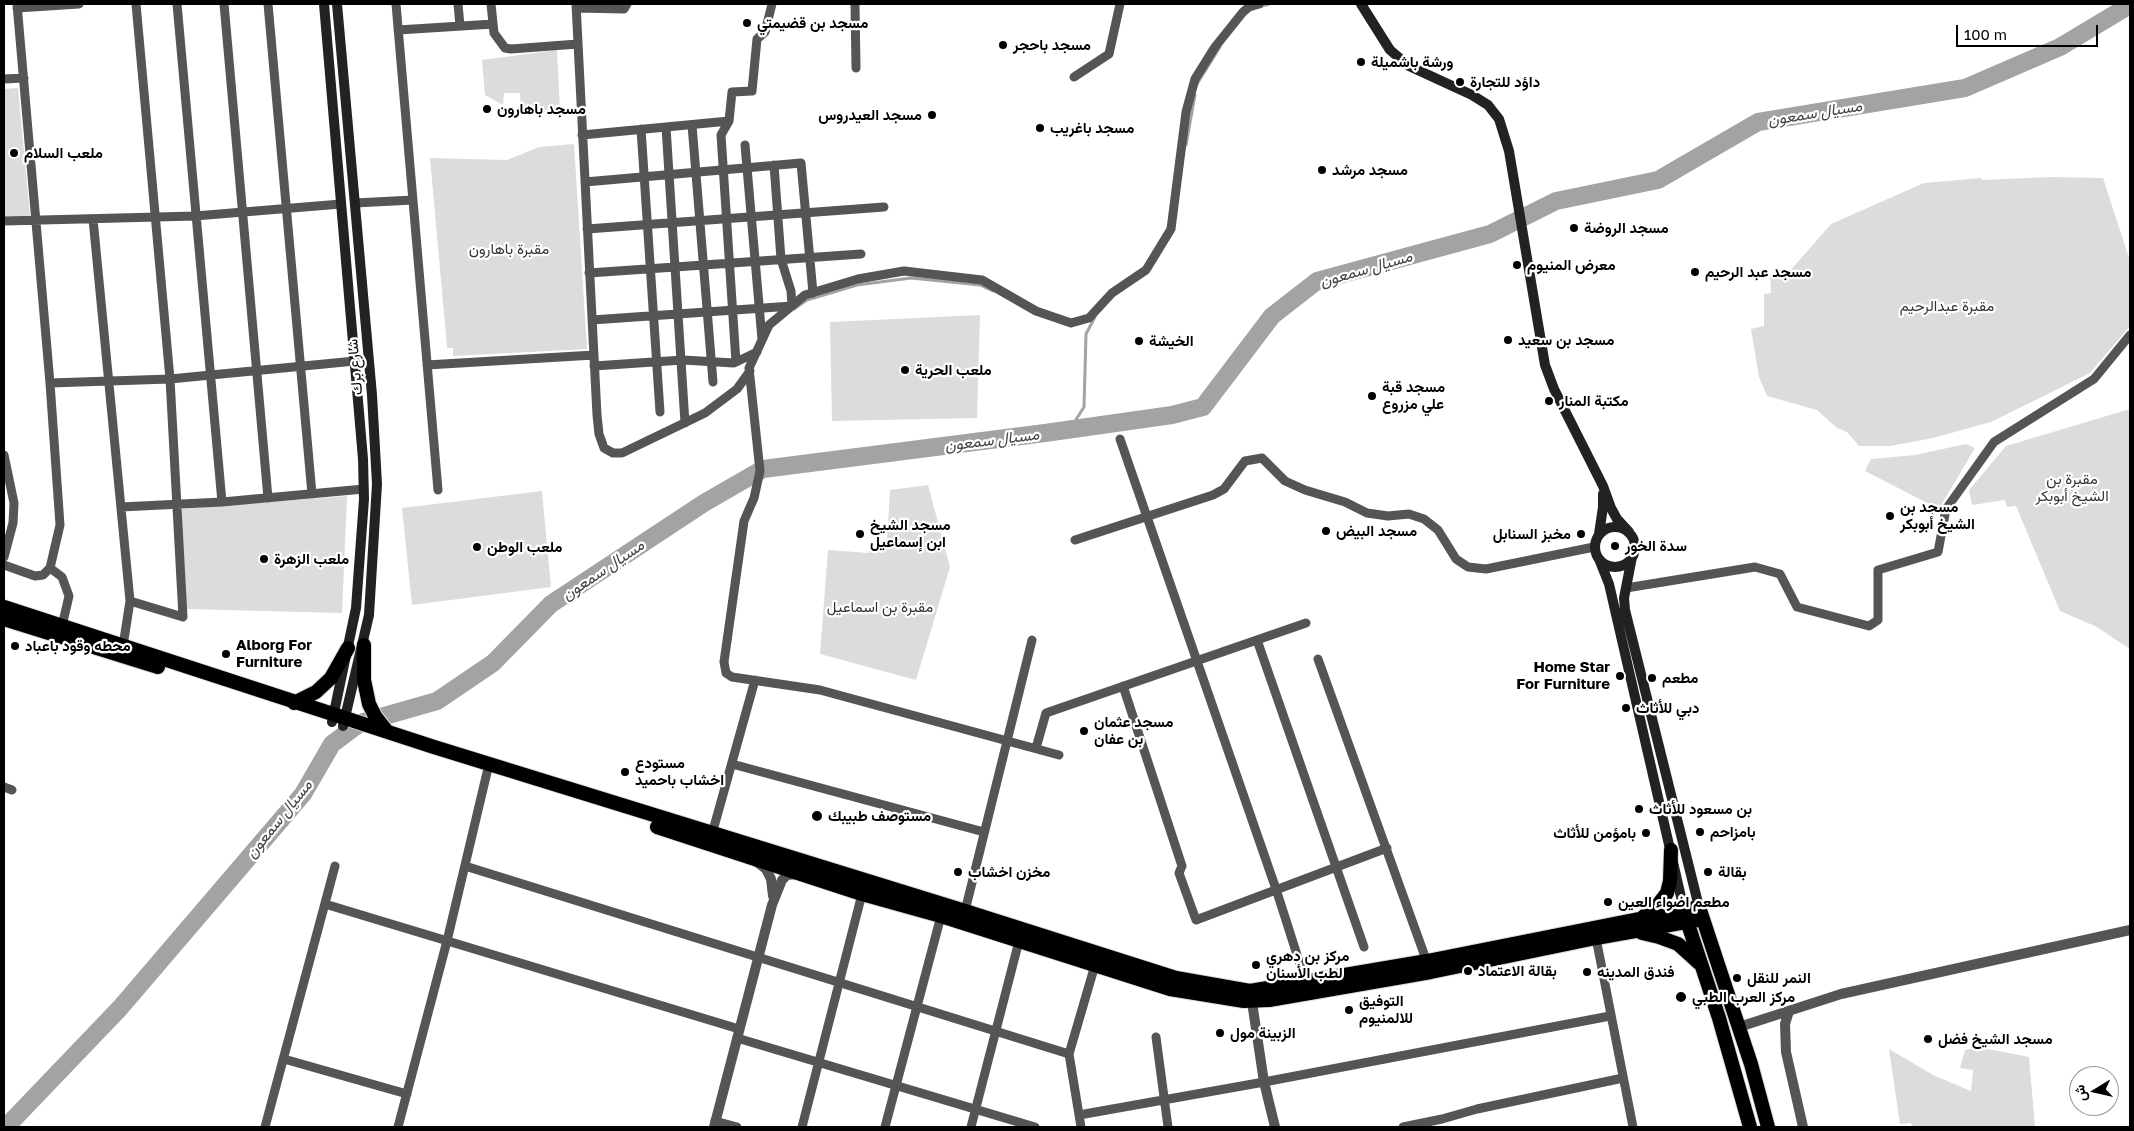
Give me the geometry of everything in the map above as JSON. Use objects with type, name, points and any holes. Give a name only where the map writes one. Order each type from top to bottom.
[{"type":"highway","points":[[4,607],[294,702],[338,720],[386,730],[488,768],[965,911],[1095,965],[1170,989],[1252,1002],[1701,913],[1768,1127]]},
{"type":"highway","points":[[4,619],[338,720],[488,768],[862,894],[1176,978],[1250,991],[1429,966],[1596,938],[1635,925],[1654,910],[1668,893],[1671,850]]},
{"type":"highway","points":[[364,645],[364,680],[369,704],[375,716],[386,730]]},
{"type":"highway","points":[[294,702],[316,692],[330,678],[348,648]]},
{"type":"highway","points":[[1685,916],[1703,967],[1750,1127]]},
{"type":"highway","points":[[1635,925],[1678,944],[1703,967]]},
{"type":"main road","name":"شارع برك","points":[[324,4],[355,361],[364,489],[356,608],[348,648],[338,720]]},
{"type":"main road","name":"شارع برك","points":[[338,4],[372,395],[377,484],[374,565],[364,645],[338,720]]},
{"type":"main road","points":[[1362,4],[1380,36],[1396,56],[1409,66],[1472,95],[1488,105],[1499,119],[1509,151],[1545,365],[1554,389],[1603,486],[1617,519],[1629,532],[1635,545],[1626,588],[1625,610],[1701,913]]},
{"type":"main road","points":[[1603,486],[1603,507],[1599,534],[1594,547],[1608,584],[1685,916]]},
{"type":"main road","points":[[1599,534],[1604,529],[1617,526],[1629,532]]},
{"type":"main road","points":[[1598,559],[1609,566],[1616,567],[1628,562],[1632,557]]},
{"type":"street","points":[[4,565],[35,576],[43,575],[50,568],[60,525],[50,383],[17,6],[79,4]]},
{"type":"street","points":[[130,601],[183,617],[175,505],[170,379],[136,4]]},
{"type":"street","points":[[177,4],[222,502]]},
{"type":"street","points":[[224,4],[268,498]]},
{"type":"street","points":[[268,4],[312,494]]},
{"type":"street","points":[[396,4],[438,490]]},
{"type":"street","points":[[458,4],[460,26]]},
{"type":"street","points":[[491,4],[494,33],[499,43],[511,49],[578,44]]},
{"type":"street","points":[[627,4],[624,9],[576,6],[597,415],[599,434],[604,448],[613,453],[622,453],[720,404],[737,389],[750,370],[769,325],[805,295],[858,279],[910,270],[982,280],[1036,311],[1071,324],[1089,318],[1112,293],[1146,270],[1171,229],[1186,112],[1195,79],[1216,47],[1243,12],[1249,7],[1259,4]]},
{"type":"street","points":[[736,362],[721,135],[729,121],[732,92],[752,91],[756,39],[765,32],[772,4]]},
{"type":"street","points":[[855,4],[856,68]]},
{"type":"street","points":[[1074,77],[1109,54],[1120,4]]},
{"type":"street","points":[[398,30],[493,24]]},
{"type":"street","points":[[4,79],[24,78]]},
{"type":"street","points":[[582,135],[729,121]]},
{"type":"street","points":[[692,125],[713,382]]},
{"type":"street","points":[[666,127],[677,267],[685,423]]},
{"type":"street","points":[[641,129],[660,412]]},
{"type":"street","points":[[745,145],[762,341]]},
{"type":"street","points":[[585,182],[801,162],[813,293]]},
{"type":"street","points":[[774,165],[781,259],[791,291],[792,306]]},
{"type":"street","points":[[356,203],[413,200]]},
{"type":"street","points":[[4,221],[196,216],[341,204]]},
{"type":"street","points":[[587,229],[884,207]]},
{"type":"street","points":[[93,219],[130,601],[123,646]]},
{"type":"street","points":[[589,274],[861,254]]},
{"type":"street","points":[[592,320],[792,306]]},
{"type":"street","points":[[1626,588],[1755,567],[1780,574],[1797,607],[1869,626],[1878,620],[1878,570],[1938,552],[1946,509],[1994,442],[2094,379],[2130,335]]},
{"type":"street","points":[[594,366],[682,360],[736,362],[757,352]]},
{"type":"street","points":[[428,365],[594,355]]},
{"type":"street","points":[[50,383],[170,379],[355,361]]},
{"type":"street","points":[[750,370],[760,471],[754,498],[744,521],[724,666],[726,673],[732,677],[820,690],[1059,755]]},
{"type":"street","points":[[1120,439],[1198,661],[1306,983]]},
{"type":"street","points":[[4,455],[14,503],[13,522],[4,557]]},
{"type":"street","points":[[1075,540],[1213,495],[1224,489],[1245,461],[1262,458],[1285,481],[1305,490],[1345,502],[1366,513],[1388,516],[1409,514],[1424,518],[1438,530],[1456,559],[1468,567],[1486,569],[1594,547]]},
{"type":"street","points":[[121,507],[222,502],[364,489]]},
{"type":"street","points":[[50,568],[62,577],[69,596],[62,626]]},
{"type":"street","points":[[1036,748],[1046,713],[1306,623]]},
{"type":"street","points":[[965,911],[1032,640]]},
{"type":"street","points":[[1257,640],[1364,946]]},
{"type":"street","points":[[1318,660],[1429,966]]},
{"type":"street","points":[[712,834],[754,680]]},
{"type":"street","points":[[1123,686],[1182,866],[1179,874],[1196,920],[1387,848]]},
{"type":"street","points":[[732,764],[984,832]]},
{"type":"street","points":[[398,1127],[447,941],[488,768]]},
{"type":"street","points":[[737,1127],[715,1124],[774,892],[766,869],[750,857]]},
{"type":"street","points":[[265,1127],[335,866]]},
{"type":"street","points":[[465,866],[1069,1054]]},
{"type":"street","points":[[772,905],[782,880],[787,875],[801,874]]},
{"type":"street","points":[[802,1127],[862,894]]},
{"type":"street","points":[[325,904],[738,1034],[819,1062],[1035,1127]]},
{"type":"street","points":[[885,1127],[941,916]]},
{"type":"street","points":[[1738,1027],[1841,994],[2130,930]]},
{"type":"street","points":[[971,1127],[1020,935]]},
{"type":"street","points":[[1596,938],[1633,1127]]},
{"type":"street","points":[[1081,1127],[1069,1054],[1095,965]]},
{"type":"street","points":[[1252,1002],[1264,1082],[1275,1127]]},
{"type":"street","points":[[1789,1011],[1785,1024],[1786,1052],[1803,1127]]},
{"type":"street","points":[[1079,1115],[1610,1016]]},
{"type":"street","points":[[1156,1037],[1168,1127]]},
{"type":"street","points":[[284,1059],[407,1094]]},
{"type":"street","points":[[1404,1127],[1443,1123],[1477,1109],[1623,1078]]},
{"type":"green space","points":[[557,50],[560,109],[521,116],[520,93],[504,93],[503,105],[485,95],[482,60]]},
{"type":"green space","name":"ملعب السلام","points":[[18,88],[30,216],[4,218],[4,89]]},
{"type":"green space","name":"مقبرة باهارون","points":[[574,144],[587,349],[453,356],[453,348],[447,348],[430,158],[507,160],[539,147]]},
{"type":"green space","name":"مقبرة عبدالرحيم","points":[[2051,177],[2103,178],[2130,261],[2130,326],[2090,373],[1991,422],[1933,438],[1890,446],[1859,446],[1847,432],[1837,428],[1817,410],[1767,396],[1759,377],[1751,329],[1764,326],[1764,294],[1771,293],[1770,276],[1789,272],[1831,224],[1924,183],[1981,178],[1982,180]]},
{"type":"green space","name":"ملعب الحرية","points":[[980,315],[977,418],[832,421],[830,322]]},
{"type":"green space","name":"مقبرة بن الشيخ أبوبكر","points":[[2130,409],[2130,649],[2095,626],[2060,611],[2016,506],[2007,507],[2005,500],[1972,505],[1969,490],[2006,446]]},
{"type":"green space","points":[[1966,444],[1975,448],[1939,509],[1865,471],[1871,459],[1915,455]]},
{"type":"green space","name":"مقبرة بن اسماعيل","points":[[928,485],[950,567],[916,680],[820,654],[828,550],[869,553],[873,543],[887,541],[890,490]]},
{"type":"green space","name":"ملعب الوطن","points":[[542,491],[551,587],[412,605],[402,508]]},
{"type":"green space","name":"ملعب الزهرة","points":[[347,496],[342,613],[186,609],[180,509]]},
{"type":"green space","points":[[1978,1047],[2029,1057],[2035,1127],[1912,1127],[1911,1123],[1900,1124],[1889,1049],[1933,1075],[1971,1091],[1973,1070],[1960,1068],[1965,1050]]},
{"type":"waterway","points":[[1259,7],[1269,4]]},
{"type":"waterway","name":"مسيال سمعون","points":[[6,1127],[120,1008],[303,794],[332,744],[360,723],[437,701],[493,663],[551,604],[704,503],[763,469],[1045,433],[1172,415],[1203,407],[1272,316],[1317,281],[1490,234],[1556,201],[1658,180],[1758,122],[1965,88],[2060,47],[2130,5]]},
{"type":"waterway","points":[[1197,84],[1220,47]]},
{"type":"waterway","points":[[1186,145],[1195,95]]},
{"type":"waterway","points":[[794,309],[807,300],[857,285],[911,278],[980,285],[993,291]]},
{"type":"waterway","points":[[1070,429],[1084,407],[1086,334],[1095,317]]},
{"type":"place","name":"مسجد بن قضيمتي","points":[[747,23]]},
{"type":"place","name":"مسجد باحجر","points":[[1003,45]]},
{"type":"place","name":"ورشة باشميلة","points":[[1361,62]]},
{"type":"place","name":"داؤد للتجارة","points":[[1460,82]]},
{"type":"place","name":"مسجد باهارون","points":[[487,109]]},
{"type":"place","name":"مسجد العيدروس","points":[[932,115]]},
{"type":"place","name":"مسجد باغريب","points":[[1040,128]]},
{"type":"place","name":"ملعب السلام","points":[[14,153]]},
{"type":"place","name":"مسجد مرشد","points":[[1322,170]]},
{"type":"place","name":"مسجد الروضة","points":[[1574,228]]},
{"type":"place","name":"معرض المنيوم","points":[[1517,265]]},
{"type":"place","name":"مسجد عبد الرحيم","points":[[1695,272]]},
{"type":"place","name":"مسجد بن سعيد","points":[[1508,340]]},
{"type":"place","name":"الخيشة","points":[[1139,341]]},
{"type":"place","name":"ملعب الحرية","points":[[905,370]]},
{"type":"place","name":"مسجد قبة علي مزروع","points":[[1372,396]]},
{"type":"place","name":"مكتبة المنار","points":[[1549,401]]},
{"type":"place","name":"مسجد بن الشيخ أبوبكر","points":[[1890,516]]},
{"type":"place","name":"مسجد البيض","points":[[1326,531]]},
{"type":"place","name":"مسجد الشيخ ابن إسماعيل","points":[[860,534]]},
{"type":"place","name":"مخبز السنابل","points":[[1581,534]]},
{"type":"place","name":"سدة الخور","points":[[1615,546]]},
{"type":"place","name":"ملعب الوطن","points":[[477,547]]},
{"type":"place","name":"ملعب الزهرة","points":[[264,559]]},
{"type":"place","name":"محطه وقود باعباد","points":[[15,646]]},
{"type":"place","name":"Alborg For Furniture","points":[[226,654]]},
{"type":"place","name":"Home Star For Furniture","points":[[1620,676]]},
{"type":"place","name":"مطعم","points":[[1652,678]]},
{"type":"place","name":"دبي للأثاث","points":[[1626,708]]},
{"type":"place","name":"مسجد عثمان بن عفان","points":[[1084,731]]},
{"type":"place","name":"مستودع اخشاب باحميد","points":[[625,772]]},
{"type":"place","name":"بن مسعود للأثاث","points":[[1639,809]]},
{"type":"place","name":"مستوصف طبيبك","points":[[817,816]]},
{"type":"place","name":"بامزاحم","points":[[1700,832]]},
{"type":"place","name":"بامؤمن للأثاث","points":[[1646,833]]},
{"type":"place","name":"مخزن اخشاب","points":[[958,872]]},
{"type":"place","name":"بقالة","points":[[1708,872]]},
{"type":"place","name":"مطعم اضواء العين","points":[[1608,902]]},
{"type":"place","name":"مركز بن دهري لطب الأسنان","points":[[1256,965]]},
{"type":"place","name":"بقالة الاعتماد","points":[[1468,971]]},
{"type":"place","name":"فندق المدينه","points":[[1587,972]]},
{"type":"place","name":"النمر للنقل","points":[[1737,978]]},
{"type":"place","name":"مركز العرب الطبي","points":[[1681,997]]},
{"type":"place","name":"التوفيق للالمنيوم","points":[[1349,1010]]},
{"type":"place","name":"الزبينة مول","points":[[1220,1033]]},
{"type":"place","name":"مسجد الشيخ فضل","points":[[1928,1039]]}]
